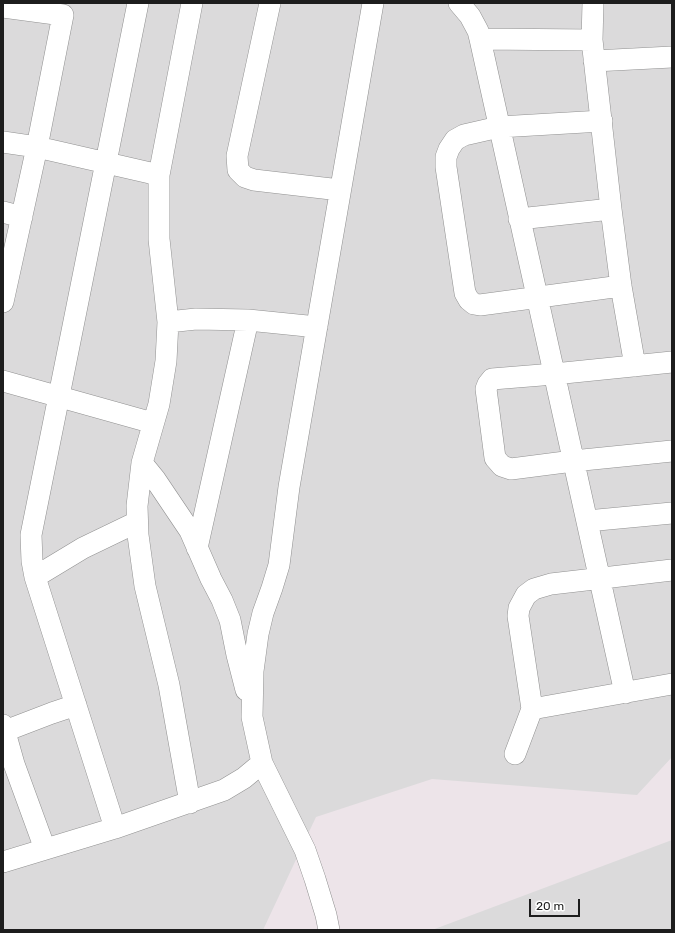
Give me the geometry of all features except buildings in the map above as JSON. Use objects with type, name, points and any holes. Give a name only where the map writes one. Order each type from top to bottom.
[{"type":"street","points":[[115,828],[35,577],[32,561],[31,535],[138,3]]},
{"type":"street","points":[[190,803],[169,685],[145,586],[138,535],[137,506],[142,463],[159,404],[166,361],[168,322],[159,239],[158,175],[192,3]]},
{"type":"street","points":[[270,3],[237,156],[238,170],[245,177],[254,180],[340,190]]},
{"type":"street","points":[[252,717],[253,671],[258,634],[262,613],[272,588],[278,566],[289,487],[373,3]]},
{"type":"street","points":[[459,3],[470,16],[478,31],[480,39],[625,693]]},
{"type":"street","points":[[593,3],[592,40],[611,209],[621,286],[635,366]]},
{"type":"street","points":[[3,7],[64,9],[37,147],[12,215],[3,302]]},
{"type":"street","points":[[480,39],[592,40]]},
{"type":"street","points":[[594,61],[672,57]]},
{"type":"street","points":[[602,121],[499,127],[464,135],[455,140],[449,149],[446,157],[446,167],[464,293],[474,304],[480,305],[621,286]]},
{"type":"street","points":[[3,142],[37,147],[158,175]]},
{"type":"street","points":[[520,219],[611,209]]},
{"type":"street","points":[[168,322],[196,319],[248,320],[317,327]]},
{"type":"street","points":[[197,548],[248,320]]},
{"type":"street","points":[[672,362],[492,379],[486,389],[495,458],[502,466],[511,469],[672,451]]},
{"type":"street","points":[[3,380],[153,423]]},
{"type":"street","points":[[142,463],[155,479],[190,531],[226,608],[262,763],[305,850],[326,915],[328,930]]},
{"type":"street","points":[[587,521],[672,513]]},
{"type":"street","points":[[35,577],[83,548],[137,522]]},
{"type":"street","points":[[515,754],[532,709],[518,616],[519,608],[526,595],[534,588],[551,584],[672,570]]},
{"type":"street","points":[[532,709],[672,684]]},
{"type":"street","points":[[45,849],[5,738],[52,713],[76,705]]},
{"type":"street","points":[[3,862],[115,828],[190,803],[224,790],[244,778],[262,763]]},
{"type":"shaded area","points":[[3,3],[672,3],[672,757],[637,795],[432,779],[316,817],[263,930],[3,930]]},
{"type":"shaded area","points":[[672,840],[672,930],[432,930]]}]
